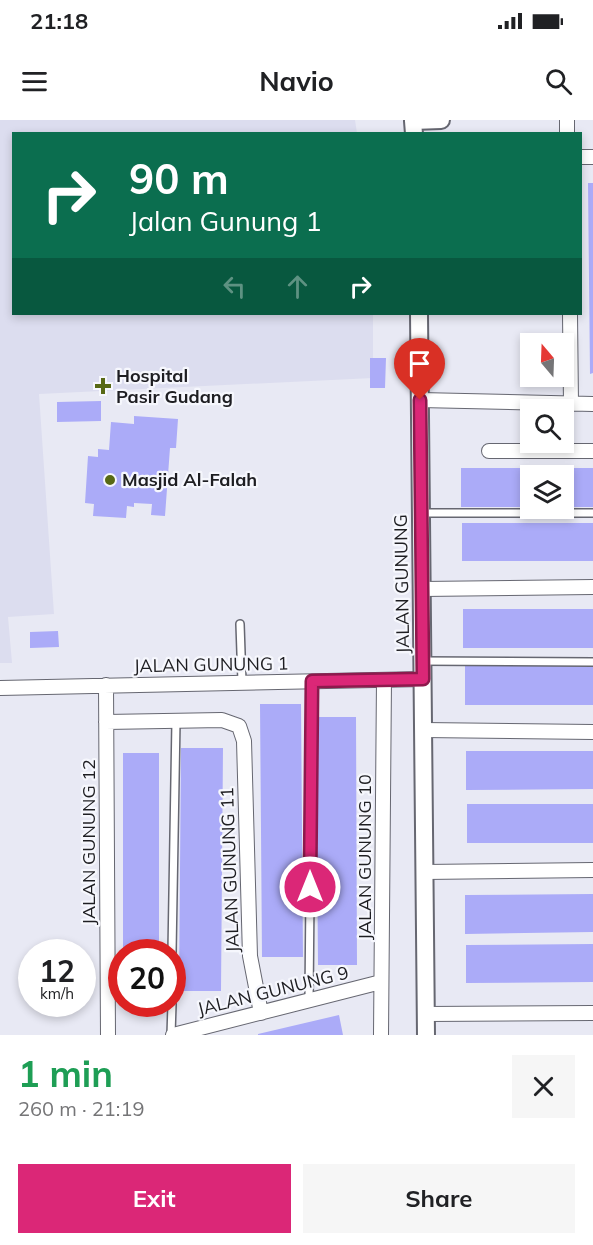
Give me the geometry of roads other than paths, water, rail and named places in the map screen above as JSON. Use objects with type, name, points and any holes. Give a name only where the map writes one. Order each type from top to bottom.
[{"type":"street","points":[[413,125],[441,120]]},
{"type":"street","name":"JALAN GUNUNG","points":[[419,315],[426,1035]]},
{"type":"street","points":[[570,315],[571,399]]},
{"type":"street","points":[[420,400],[520,403]]},
{"type":"street","points":[[574,404],[593,404]]},
{"type":"street","points":[[489,451],[593,451]]},
{"type":"street","points":[[422,590],[593,587]]},
{"type":"street","name":"JALAN GUNUNG 1","points":[[0,688],[423,679]]},
{"type":"street","name":"JALAN GUNUNG 10","points":[[381,1035],[384,680]]},
{"type":"street","name":"JALAN GUNUNG 12","points":[[106,685],[108,1035]]},
{"type":"street","name":"JALAN GUNUNG 11","points":[[176,721],[222,720],[239,726],[244,741],[250,956],[261,1013]]},
{"type":"street","points":[[106,722],[176,721]]},
{"type":"street","points":[[423,730],[593,732]]},
{"type":"street","points":[[424,872],[593,870]]},
{"type":"street","name":"JALAN GUNUNG 9","points":[[172,1035],[381,982]]},
{"type":"street","points":[[426,1014],[593,1012]]},
{"type":"lane","points":[[421,513],[593,513]]},
{"type":"lane","points":[[240,624],[242,682]]},
{"type":"lane","points":[[422,661],[593,662]]},
{"type":"lane","points":[[309,1001],[312,681]]},
{"type":"lane","points":[[172,939],[176,721]]},
{"type":"lane","points":[[172,1017],[172,1035]]},
{"type":"place","name":"Hospital Pasir Gudang","points":[[103,386]]},
{"type":"place","name":"Masjid Al-Falah","points":[[110,480]]}]
